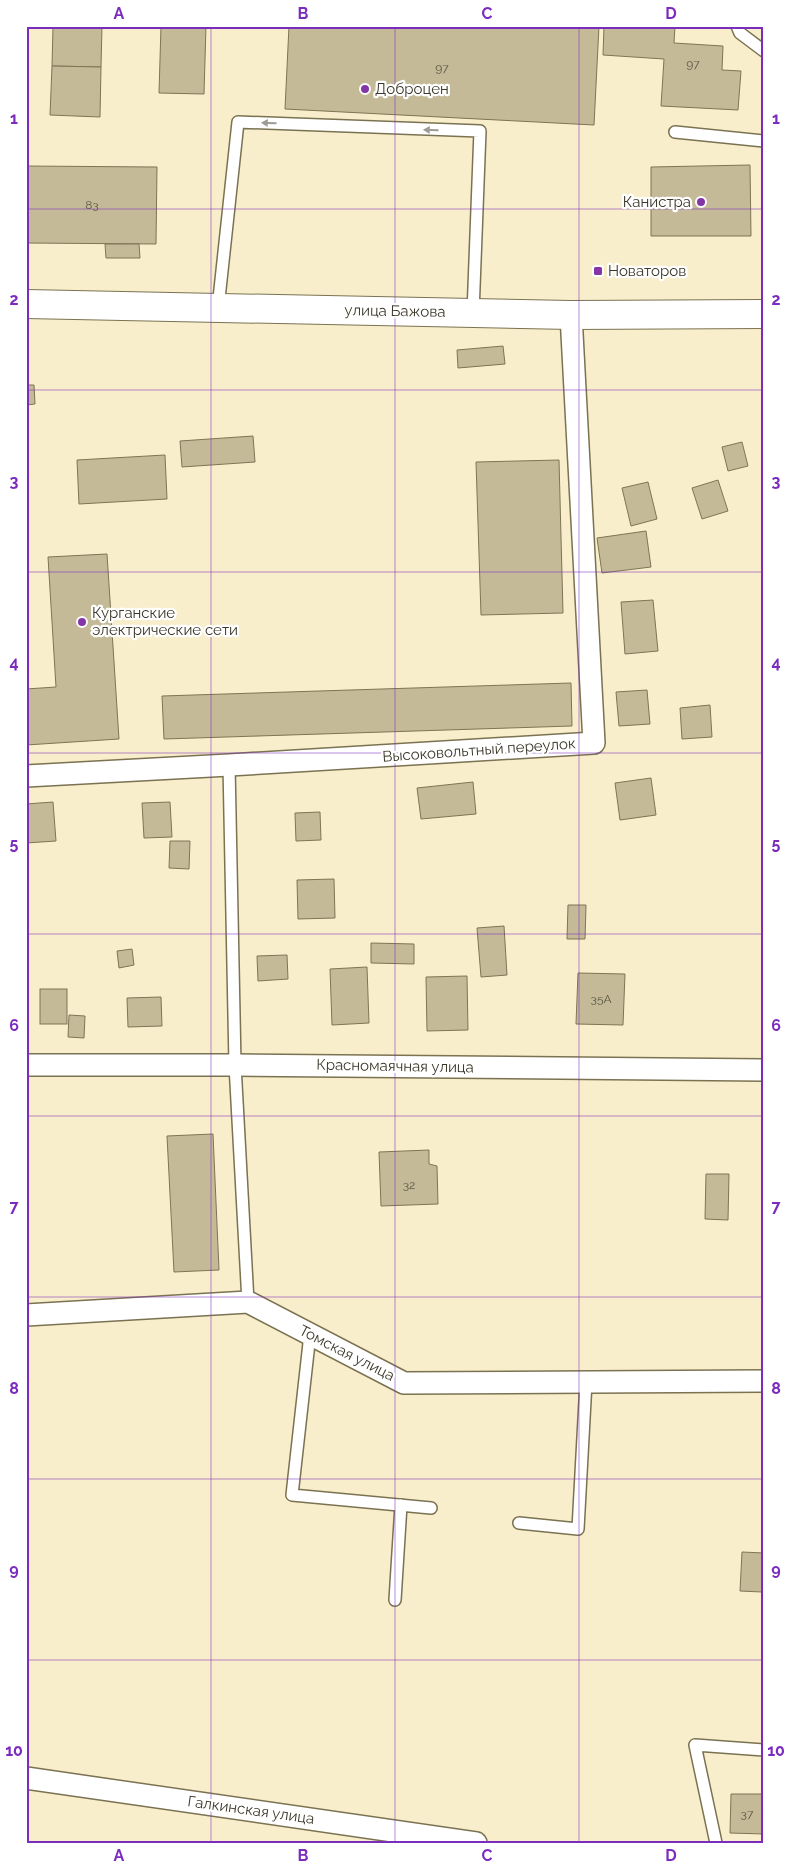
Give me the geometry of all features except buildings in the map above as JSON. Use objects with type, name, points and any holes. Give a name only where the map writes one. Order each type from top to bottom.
[{"type":"main road","name":"улица Бажова","points":[[26,304],[571,315],[764,314]]},
{"type":"street","name":"Высоковольтный переулок","points":[[26,776],[594,742],[571,315]]},
{"type":"street","name":"Красномаячная улица","points":[[26,1065],[764,1070]]},
{"type":"street","points":[[26,1315],[248,1302]]},
{"type":"street","name":"Томская улица","points":[[248,1302],[404,1383],[764,1381]]},
{"type":"street","name":"Галкинская улица","points":[[26,1778],[476,1843]]},
{"type":"lane","points":[[737,26],[740,33],[764,51]]},
{"type":"lane","points":[[218,308],[238,122],[480,131],[473,313]]},
{"type":"lane","points":[[675,132],[764,141]]},
{"type":"lane","points":[[230,765],[235,1065],[248,1302]]},
{"type":"lane","points":[[310,1334],[292,1495],[431,1508]]},
{"type":"lane","points":[[519,1523],[578,1529],[586,1382]]},
{"type":"lane","points":[[395,1600],[401,1505]]},
{"type":"lane","points":[[716,1843],[695,1745],[764,1750]]},
{"type":"place","name":"Доброцен","points":[[365,89]]},
{"type":"place","name":"Канистра","points":[[701,202]]},
{"type":"place","name":"Новаторов","points":[[598,271]]},
{"type":"place","name":"Курганские электрические сети","points":[[82,622]]}]
